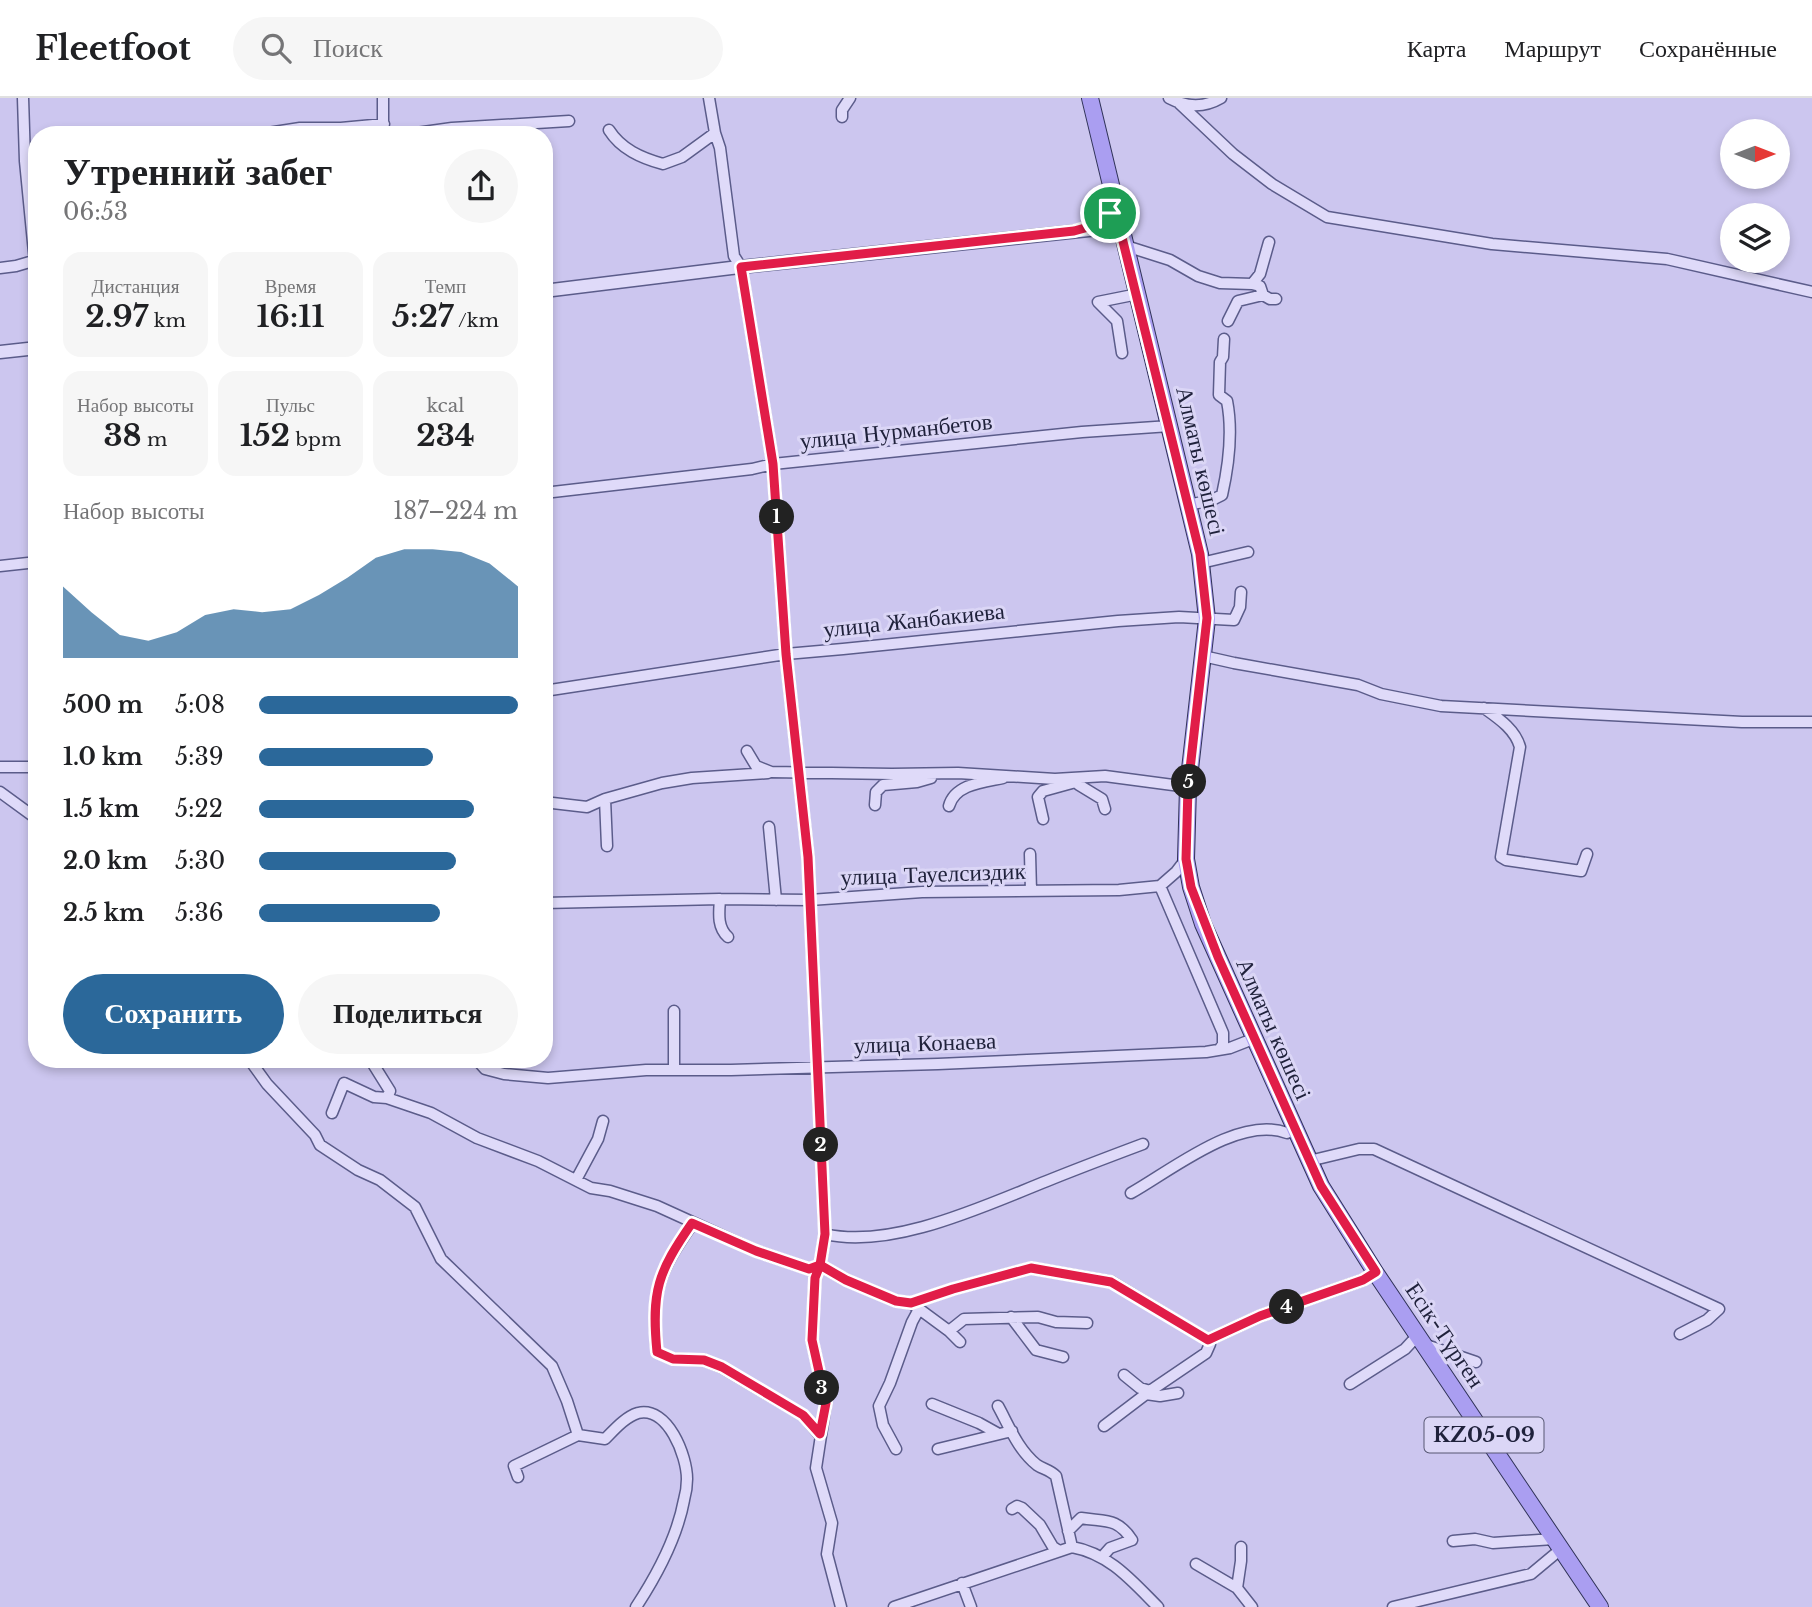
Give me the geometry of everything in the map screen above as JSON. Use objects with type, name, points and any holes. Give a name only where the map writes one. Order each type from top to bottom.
[{"type":"main road","name":"Алматы көшесі","points":[[1090,98],[1201,563],[1207,618],[1188,787],[1186,859],[1191,887],[1203,924],[1294,1130],[1321,1186],[1372,1267]]},
{"type":"main road","name":"Есік-Түрген","points":[[1372,1267],[1600,1607]]},
{"type":"street","points":[[23,98],[28,137]]},
{"type":"street","points":[[383,98],[384,126]]},
{"type":"street","points":[[709,98],[720,148],[734,256],[741,267],[773,464],[786,654],[810,900],[825,1234],[815,1278],[812,1340],[826,1403],[816,1468],[832,1523],[827,1554],[841,1607]]},
{"type":"street","points":[[842,117],[842,110],[850,98]]},
{"type":"street","points":[[1174,101],[1201,106],[1221,98]]},
{"type":"street","points":[[1174,101],[1272,184],[1327,217],[1492,244],[1667,259],[1812,292]]},
{"type":"street","points":[[485,126],[569,121]]},
{"type":"street","points":[[609,130],[617,142],[632,152],[663,164],[682,157],[715,133]]},
{"type":"street","points":[[1074,231],[1103,223],[1114,205]]},
{"type":"street","points":[[553,290],[1120,224]]},
{"type":"street","points":[[1252,284],[1260,274],[1269,242]]},
{"type":"street","points":[[1126,246],[1170,260],[1198,276],[1220,283],[1259,286],[1263,295],[1276,299]]},
{"type":"street","points":[[0,268],[28,262]]},
{"type":"street","points":[[1122,353],[1117,321],[1098,302],[1138,294]]},
{"type":"street","points":[[1228,321],[1238,301],[1263,295]]},
{"type":"street","points":[[1188,505],[1222,495],[1227,474],[1230,418],[1227,401],[1219,395],[1224,339]]},
{"type":"street","points":[[0,352],[28,349]]},
{"type":"street","name":"улица Нурманбетов","points":[[553,492],[773,464],[1070,433],[1170,426]]},
{"type":"street","points":[[1201,563],[1248,552]]},
{"type":"street","points":[[0,566],[28,563]]},
{"type":"street","name":"улица Жанбакиева","points":[[553,690],[786,654],[1118,621],[1179,617],[1234,620],[1240,607],[1241,593]]},
{"type":"street","points":[[1203,656],[1244,666],[1358,685],[1381,694],[1441,706],[1742,722],[1812,722]]},
{"type":"street","points":[[1484,708],[1510,729],[1518,739],[1520,747],[1501,857],[1581,871],[1587,854]]},
{"type":"street","points":[[747,751],[757,766],[771,772]]},
{"type":"street","points":[[0,767],[28,767]]},
{"type":"street","points":[[553,803],[587,807],[605,799],[662,783],[771,772],[943,773],[1074,779],[1105,776],[1188,787]]},
{"type":"street","points":[[875,805],[876,792],[883,785],[917,782],[943,773]]},
{"type":"street","points":[[949,806],[958,791],[975,784],[1020,776]]},
{"type":"street","points":[[1074,779],[1102,799],[1105,809]]},
{"type":"street","points":[[1043,819],[1038,797],[1044,791],[1072,783],[1074,779]]},
{"type":"street","points":[[0,792],[28,812]]},
{"type":"street","points":[[605,799],[607,846]]},
{"type":"street","points":[[769,827],[776,900]]},
{"type":"street","points":[[1030,854],[1031,891]]},
{"type":"street","points":[[1186,859],[1160,886],[1223,1033],[1223,1045],[1219,1050]]},
{"type":"street","name":"улица Тауелсиздик","points":[[553,903],[810,900],[922,892],[1118,890],[1160,886]]},
{"type":"street","points":[[720,899],[719,921],[722,932],[728,937]]},
{"type":"street","points":[[674,1011],[674,1070]]},
{"type":"street","name":"улица Конаева","points":[[484,1068],[504,1074],[548,1078],[674,1070],[1076,1058],[1219,1050],[1253,1039]]},
{"type":"street","points":[[255,1068],[315,1135],[320,1145],[358,1171],[380,1180],[415,1207],[441,1258],[552,1366],[578,1435]]},
{"type":"street","points":[[376,1068],[390,1091],[387,1098]]},
{"type":"street","points":[[332,1113],[344,1083],[374,1097],[387,1098],[431,1113],[477,1138],[538,1161],[591,1188],[610,1191],[657,1206],[756,1251],[809,1269],[820,1265],[846,1280],[915,1306],[960,1342]]},
{"type":"street","points":[[576,1180],[598,1139],[603,1121]]},
{"type":"street","points":[[1131,1193],[1211,1146],[1240,1133],[1275,1128],[1287,1132],[1294,1130]]},
{"type":"street","points":[[825,1234],[839,1237],[885,1234],[930,1226],[1143,1144]]},
{"type":"street","points":[[1309,1161],[1359,1149],[1374,1149],[1719,1309],[1707,1320],[1680,1334]]},
{"type":"street","points":[[692,1223],[667,1263],[654,1300],[657,1352],[673,1359],[704,1360],[722,1367],[803,1415],[820,1434]]},
{"type":"street","points":[[1208,1340],[1260,1316],[1363,1280],[1372,1267]]},
{"type":"street","points":[[915,1306],[953,1289],[1031,1268],[1111,1282],[1208,1340],[1210,1345],[1206,1353],[1104,1426]]},
{"type":"street","points":[[896,1449],[883,1425],[879,1406],[912,1322],[915,1306]]},
{"type":"street","points":[[1011,1317],[1036,1350],[1063,1357]]},
{"type":"street","points":[[949,1331],[964,1319],[1038,1317],[1056,1322],[1087,1323]]},
{"type":"street","points":[[1350,1384],[1421,1340],[1476,1362]]},
{"type":"street","points":[[1124,1375],[1148,1392],[1160,1396],[1178,1393]]},
{"type":"street","points":[[932,1404],[997,1433]]},
{"type":"street","points":[[998,1406],[1018,1443],[1032,1460],[1056,1476],[1072,1547]]},
{"type":"street","points":[[518,1477],[514,1466],[578,1435],[604,1439],[625,1420],[639,1413],[653,1414],[664,1420],[673,1431],[687,1476],[675,1534],[653,1582],[636,1607]]},
{"type":"street","points":[[938,1448],[1012,1431]]},
{"type":"street","points":[[1012,1509],[1017,1506],[1022,1508],[1040,1525],[1059,1551]]},
{"type":"street","points":[[1068,1531],[1081,1518],[1113,1521],[1126,1531],[1132,1540],[1110,1548],[1102,1557]]},
{"type":"street","points":[[1453,1541],[1475,1539],[1493,1543],[1558,1544]]},
{"type":"street","points":[[1393,1607],[1531,1574],[1558,1544]]},
{"type":"street","points":[[894,1607],[1072,1547],[1091,1551],[1102,1557],[1129,1578],[1158,1607]]},
{"type":"street","points":[[1237,1588],[1241,1547]]},
{"type":"street","points":[[1196,1564],[1237,1588],[1252,1607]]},
{"type":"street","points":[[962,1583],[971,1607]]},
{"type":"route","points":[[1110,213],[1103,223],[1074,231],[741,267],[773,464],[786,654],[808,857],[825,1234],[820,1265],[809,1269],[756,1251],[692,1223],[667,1263],[660,1281],[654,1300],[654,1321],[657,1352],[673,1359],[704,1360],[722,1367],[803,1415],[820,1434],[826,1403],[812,1340],[815,1278],[820,1265],[846,1280],[896,1301],[911,1303],[1031,1268],[1111,1282],[1208,1340],[1260,1316],[1363,1280],[1376,1272],[1321,1186],[1294,1130],[1203,924],[1191,887],[1186,859],[1188,787],[1207,618],[1200,554],[1114,205],[1110,213]]}]
